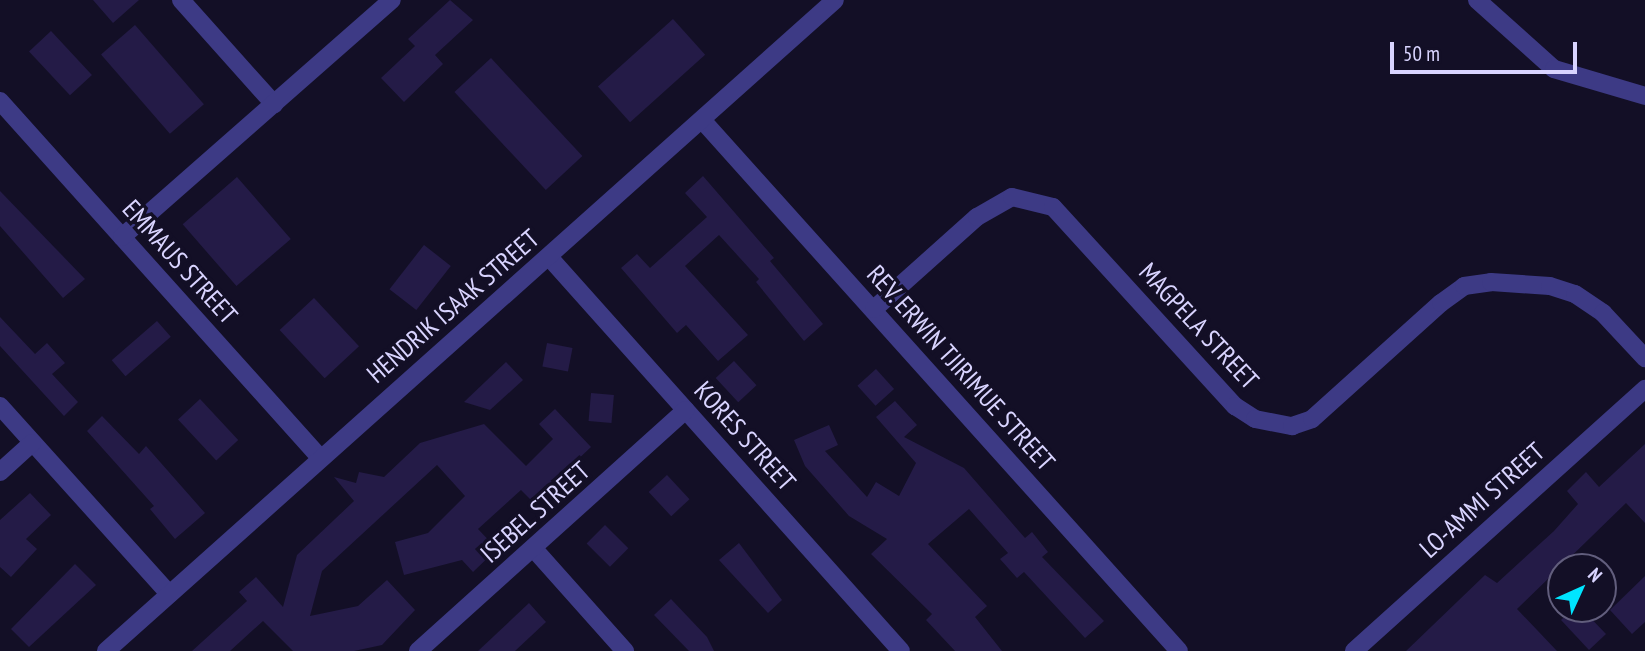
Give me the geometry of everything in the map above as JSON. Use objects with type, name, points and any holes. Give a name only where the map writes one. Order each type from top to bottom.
[{"type":"street","points":[[181,0],[274,104]]},
{"type":"street","points":[[122,237],[392,0]]},
{"type":"street","name":"HENDRIK ISAAK STREET","points":[[106,651],[320,458],[703,121],[835,0]]},
{"type":"street","points":[[1477,0],[1553,69],[1645,96]]},
{"type":"street","name":"EMMAUS STREET","points":[[0,101],[320,458]]},
{"type":"street","name":"REV. ERWIN TJIRIMUE STREET","points":[[703,121],[1179,651]]},
{"type":"street","name":"MAGPELA STREET","points":[[874,309],[977,216],[1012,197],[1053,207],[1235,406],[1255,419],[1292,426],[1311,419],[1441,303],[1464,286],[1491,282],[1550,286],[1575,294],[1603,313],[1645,358]]},
{"type":"street","name":"KORES STREET","points":[[549,257],[901,651]]},
{"type":"street","name":"LO-AMMI STREET","points":[[1354,651],[1645,389]]},
{"type":"street","points":[[0,406],[169,594]]},
{"type":"street","name":"ISEBEL STREET","points":[[418,651],[686,410]]},
{"type":"street","points":[[0,472],[32,443]]},
{"type":"street","points":[[534,549],[625,651]]},
{"type":"building","points":[[93,0],[139,0],[113,23]]},
{"type":"building","points":[[450,0],[473,20],[435,55],[443,64],[404,102],[381,78],[415,46],[408,39]]},
{"type":"building","points":[[673,19],[705,55],[630,122],[598,87]]},
{"type":"building","points":[[135,25],[204,104],[170,134],[101,55]]},
{"type":"building","points":[[51,31],[92,75],[70,95],[29,51]]},
{"type":"building","points":[[491,58],[582,156],[546,190],[454,92]]},
{"type":"building","points":[[703,176],[774,258],[770,261],[823,324],[804,341],[756,282],[759,279],[719,235],[685,266],[748,335],[718,361],[686,325],[677,333],[621,268],[637,254],[650,268],[707,217],[685,193]]},
{"type":"building","points":[[237,177],[291,239],[236,286],[183,224]]},
{"type":"building","points":[[0,191],[85,279],[63,298],[0,226]]},
{"type":"building","points":[[424,245],[451,266],[416,310],[390,289]]},
{"type":"building","points":[[314,298],[359,346],[325,378],[280,330]]},
{"type":"building","points":[[0,317],[35,354],[47,343],[65,363],[52,374],[78,402],[64,416],[0,346]]},
{"type":"building","points":[[157,321],[171,337],[125,376],[112,360]]},
{"type":"building","points":[[547,343],[573,348],[568,372],[542,367]]},
{"type":"building","points":[[734,361],[757,385],[738,402],[716,378]]},
{"type":"building","points":[[506,362],[523,380],[490,410],[464,402]]},
{"type":"building","points":[[876,369],[894,389],[875,406],[857,386]]},
{"type":"building","points":[[591,393],[614,395],[611,423],[589,421]]},
{"type":"building","points":[[200,399],[238,440],[216,460],[178,419]]},
{"type":"building","points":[[895,401],[917,425],[904,437],[964,468],[1025,538],[1032,532],[1048,552],[1042,557],[1104,621],[1085,638],[1024,572],[1017,578],[1000,559],[1008,553],[969,509],[928,544],[987,606],[975,617],[1002,651],[955,651],[926,620],[932,614],[871,554],[887,539],[849,516],[805,466],[794,440],[829,425],[838,445],[825,451],[867,497],[876,482],[899,496],[916,463],[876,417]]},
{"type":"building","points":[[555,409],[591,447],[533,502],[521,490],[478,529],[497,549],[473,572],[462,560],[404,575],[395,542],[428,533],[465,496],[437,465],[322,571],[310,616],[358,606],[387,580],[415,610],[382,645],[354,651],[293,651],[263,621],[230,651],[192,651],[247,601],[239,592],[256,577],[283,607],[297,555],[354,501],[334,477],[356,483],[359,472],[384,477],[420,443],[484,424],[526,466],[553,439],[539,424]]},
{"type":"building","points":[[102,416],[139,454],[146,446],[205,513],[175,539],[150,509],[154,506],[87,431]]},
{"type":"building","points":[[1645,444],[1645,523],[1626,503],[1575,553],[1547,553],[1547,580],[1517,609],[1557,651],[1406,651],[1485,575],[1497,583],[1554,531],[1578,504],[1567,491],[1586,472],[1599,487]]},
{"type":"building","points":[[667,475],[690,499],[671,516],[649,492]]},
{"type":"building","points":[[30,493],[51,515],[26,539],[37,549],[11,577],[0,567],[0,520]]},
{"type":"building","points":[[605,525],[628,548],[610,567],[587,543]]},
{"type":"building","points":[[739,543],[782,600],[768,613],[719,560]]},
{"type":"building","points":[[75,564],[96,585],[29,647],[11,629]]},
{"type":"building","points":[[1645,576],[1645,622],[1632,634],[1617,618],[1617,603]]},
{"type":"building","points":[[671,599],[707,637],[714,651],[689,651],[654,615]]},
{"type":"building","points":[[529,603],[546,622],[515,651],[478,651]]},
{"type":"building","points":[[1564,623],[1595,623],[1606,634],[1589,650]]}]
